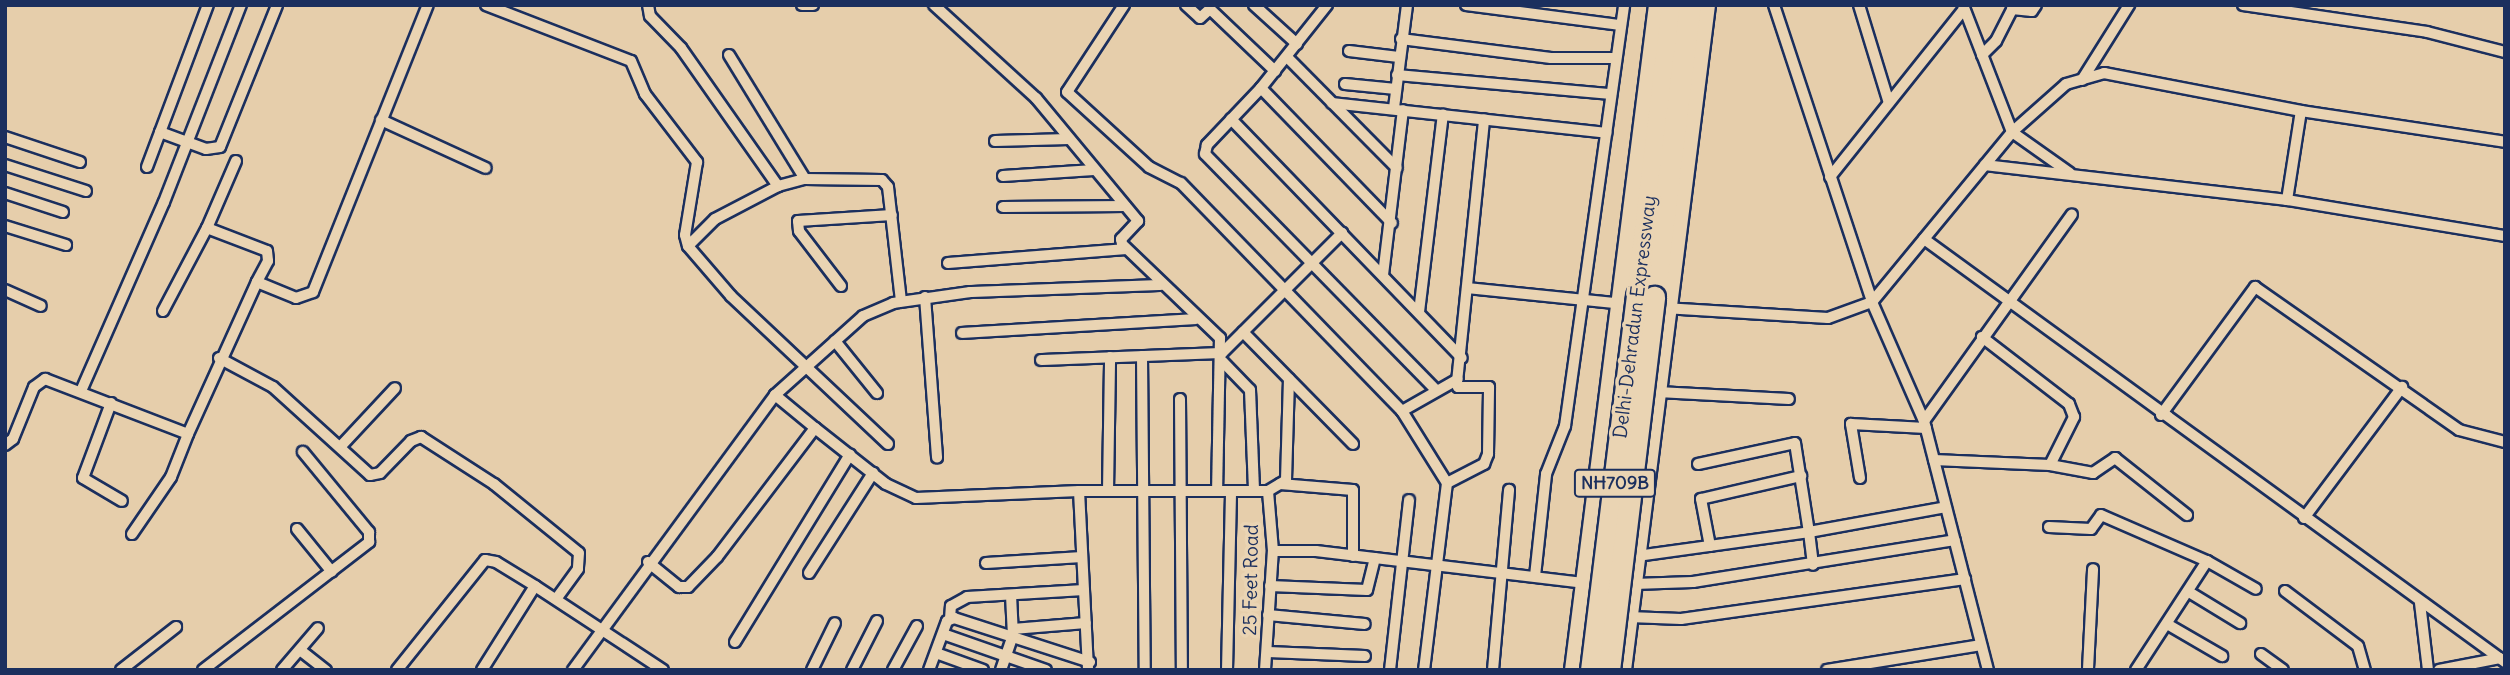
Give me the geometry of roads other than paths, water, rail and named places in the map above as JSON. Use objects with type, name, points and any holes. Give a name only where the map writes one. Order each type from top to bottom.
[{"type":"highway","name":"Delhi-Dehradun Expressway","points":[[1591,670],[1672,5]]},
{"type":"highway","name":"Delhi-Dehradun Expressway","points":[[1609,670],[1690,5]]},
{"type":"street","points":[[147,167],[208,5]]},
{"type":"street","points":[[81,391],[187,143],[241,5]]},
{"type":"street","points":[[160,132],[187,143],[214,149],[225,140],[277,5]]},
{"type":"street","points":[[257,282],[296,298],[313,292],[428,5]]},
{"type":"street","points":[[486,5],[615,51],[631,61],[645,94],[697,162],[685,235],[688,246],[731,296],[888,444]]},
{"type":"street","points":[[648,5],[650,16],[681,48],[778,186]]},
{"type":"street","points":[[802,5],[813,5]]},
{"type":"street","points":[[934,5],[1036,98],[1138,225],[1121,239],[1126,249],[1196,319],[1220,338],[1222,357],[1217,491]]},
{"type":"street","points":[[1124,5],[1067,92],[1149,167],[1181,183],[1402,411],[1447,483],[1424,670]]},
{"type":"street","points":[[1186,5],[1200,18],[1210,9],[1275,71]]},
{"type":"street","points":[[1254,5],[1297,44]]},
{"type":"street","points":[[1327,5],[1287,57],[1231,119],[1205,153],[1435,390]]},
{"type":"street","points":[[1383,275],[1392,223],[1397,168],[1396,89],[1407,5]]},
{"type":"street","points":[[1466,5],[1514,8],[1621,25]]},
{"type":"street","points":[[1535,576],[1546,474],[1565,426],[1624,5]]},
{"type":"street","points":[[1573,670],[1657,5]]},
{"type":"street","points":[[1623,670],[1707,5]]},
{"type":"street","points":[[1774,5],[1872,302],[1925,424],[1988,670]]},
{"type":"street","points":[[1859,5],[1889,103]]},
{"type":"street","points":[[1982,55],[1997,41],[2012,9],[2032,11],[2036,5]]},
{"type":"street","points":[[2082,80],[2129,5]]},
{"type":"street","points":[[2243,5],[2427,32],[2505,52]]},
{"type":"street","points":[[2316,16],[2324,5]]},
{"type":"street","points":[[1830,177],[1963,7]]},
{"type":"street","points":[[1963,7],[2012,132],[2070,174]]},
{"type":"street","points":[[1401,39],[1552,58],[1616,58]]},
{"type":"street","points":[[1349,51],[1399,57]]},
{"type":"street","points":[[729,55],[805,179]]},
{"type":"street","points":[[1287,57],[1397,168]]},
{"type":"street","points":[[1467,288],[1668,309],[1828,318],[1872,302],[2012,132],[2066,84],[2104,73],[2301,111],[2505,142]]},
{"type":"street","points":[[1397,75],[1611,94]]},
{"type":"street","points":[[1345,84],[1396,89]]},
{"type":"street","points":[[1261,88],[1392,223]]},
{"type":"street","points":[[1332,103],[1606,133]]},
{"type":"street","points":[[2287,200],[2301,111]]},
{"type":"street","points":[[1419,312],[1443,114]]},
{"type":"street","points":[[1231,119],[1462,358]]},
{"type":"street","points":[[1447,483],[1484,464],[1488,454],[1489,387],[1458,387],[1484,119]]},
{"type":"street","points":[[381,120],[486,168]]},
{"type":"street","points":[[5,137],[80,162]]},
{"type":"street","points":[[995,141],[1069,139]]},
{"type":"street","points":[[163,311],[207,228],[236,161]]},
{"type":"street","points":[[5,165],[86,191]]},
{"type":"street","points":[[1985,165],[2287,200],[2505,236]]},
{"type":"street","points":[[1003,177],[1094,170]]},
{"type":"street","points":[[688,246],[715,219],[778,186],[805,179],[882,180],[888,187],[901,301]]},
{"type":"street","points":[[5,193],[63,212]]},
{"type":"street","points":[[1003,207],[1125,206]]},
{"type":"street","points":[[1925,424],[2007,301],[2072,214]]},
{"type":"street","points":[[841,286],[799,231],[799,221],[892,215]]},
{"type":"street","points":[[5,226],[66,245]]},
{"type":"street","points":[[132,534],[171,477],[219,358],[268,261],[267,251],[207,228]]},
{"type":"street","points":[[1222,357],[1282,290],[1342,233]]},
{"type":"street","points":[[1924,239],[2161,415],[2502,660]]},
{"type":"street","points":[[948,263],[1126,249]]},
{"type":"street","points":[[573,670],[648,562],[775,395],[805,364],[874,309],[925,297],[1161,285]]},
{"type":"street","points":[[2161,415],[2255,287],[2402,387],[2459,430],[2505,442]]},
{"type":"street","points":[[5,290],[41,306]]},
{"type":"street","points":[[925,297],[937,458]]},
{"type":"street","points":[[962,333],[1196,319]]},
{"type":"street","points":[[1243,331],[1353,444]]},
{"type":"street","points":[[1982,337],[2074,410],[2050,465]]},
{"type":"street","points":[[835,341],[877,393]]},
{"type":"street","points":[[1142,356],[1145,670]]},
{"type":"street","points":[[1041,360],[1142,356],[1222,357],[1250,390],[1254,491]]},
{"type":"street","points":[[1108,491],[1110,357]]},
{"type":"street","points":[[219,358],[273,387],[341,446],[365,472],[375,475],[411,441],[421,437],[494,484],[579,553],[578,569],[556,599]]},
{"type":"street","points":[[5,445],[13,439],[39,381],[52,379],[188,434]]},
{"type":"street","points":[[775,395],[886,484],[925,499],[1079,491],[1268,491],[1280,484],[1287,472],[1289,379]]},
{"type":"street","points":[[1402,411],[1458,379]]},
{"type":"street","points":[[2304,518],[2402,387]]},
{"type":"street","points":[[341,446],[395,388]]},
{"type":"street","points":[[1658,392],[1788,399]]},
{"type":"street","points":[[1180,399],[1182,670]]},
{"type":"street","points":[[111,403],[83,478],[121,500]]},
{"type":"street","points":[[1860,478],[1851,424],[1925,424]]},
{"type":"street","points":[[648,562],[680,587],[688,587],[717,556],[815,428]]},
{"type":"street","points":[[1698,464],[1795,443],[1813,565]]},
{"type":"street","points":[[203,670],[366,546],[370,537],[303,452]]},
{"type":"street","points":[[736,642],[850,454]]},
{"type":"street","points":[[1934,460],[2050,465],[2093,473],[2115,458],[2187,515]]},
{"type":"street","points":[[808,573],[873,473]]},
{"type":"street","points":[[1710,546],[1701,499],[1801,476]]},
{"type":"street","points":[[1280,484],[1353,490],[1353,556]]},
{"type":"street","points":[[1493,670],[1504,571],[1509,490]]},
{"type":"street","points":[[950,619],[1013,632],[1089,666],[1079,491]]},
{"type":"street","points":[[1227,670],[1231,491]]},
{"type":"street","name":"25 Feet Road","points":[[1265,670],[1273,551],[1268,491]]},
{"type":"street","points":[[1390,670],[1409,500]]},
{"type":"street","points":[[1637,556],[1809,532],[1946,507]]},
{"type":"street","points":[[2049,527],[2091,530],[2099,514],[2207,561],[2256,589]]},
{"type":"street","points":[[297,529],[332,572]]},
{"type":"street","points":[[1634,584],[1693,582],[1813,565],[1955,540]]},
{"type":"street","points":[[1273,551],[1504,571],[1583,583]]},
{"type":"street","points":[[986,563],[1083,557]]},
{"type":"street","points":[[1270,586],[1370,589],[1375,558]]},
{"type":"street","points":[[2136,670],[2207,561]]},
{"type":"street","points":[[397,670],[480,563],[496,562],[663,670]]},
{"type":"street","points":[[2075,670],[2090,670],[2092,569]]},
{"type":"street","points":[[1629,617],[1681,619],[1965,579]]},
{"type":"street","points":[[482,670],[535,586]]},
{"type":"street","points":[[929,670],[950,619],[951,606],[959,600],[1084,590]]},
{"type":"street","points":[[2285,591],[2358,646],[2365,670]]},
{"type":"street","points":[[2189,592],[2240,623]]},
{"type":"street","points":[[1001,670],[1013,632],[1011,595]]},
{"type":"street","points":[[2420,603],[2428,670]]},
{"type":"street","points":[[1268,615],[1365,624]]},
{"type":"street","points":[[852,670],[877,621]]},
{"type":"street","points":[[812,670],[835,623]]},
{"type":"street","points":[[1013,632],[1087,623]]},
{"type":"street","points":[[2167,624],[2222,656]]},
{"type":"street","points":[[893,670],[917,626]]},
{"type":"street","points":[[121,670],[176,627]]},
{"type":"street","points":[[282,670],[318,628]]},
{"type":"street","points":[[943,634],[1046,670]]},
{"type":"street","points":[[1827,670],[1981,645]]},
{"type":"street","points":[[300,649],[322,669]]},
{"type":"street","points":[[1268,652],[1365,656]]},
{"type":"street","points":[[936,653],[983,670]]},
{"type":"street","points":[[2261,654],[2283,670]]},
{"type":"street","points":[[2439,670],[2502,660]]}]
